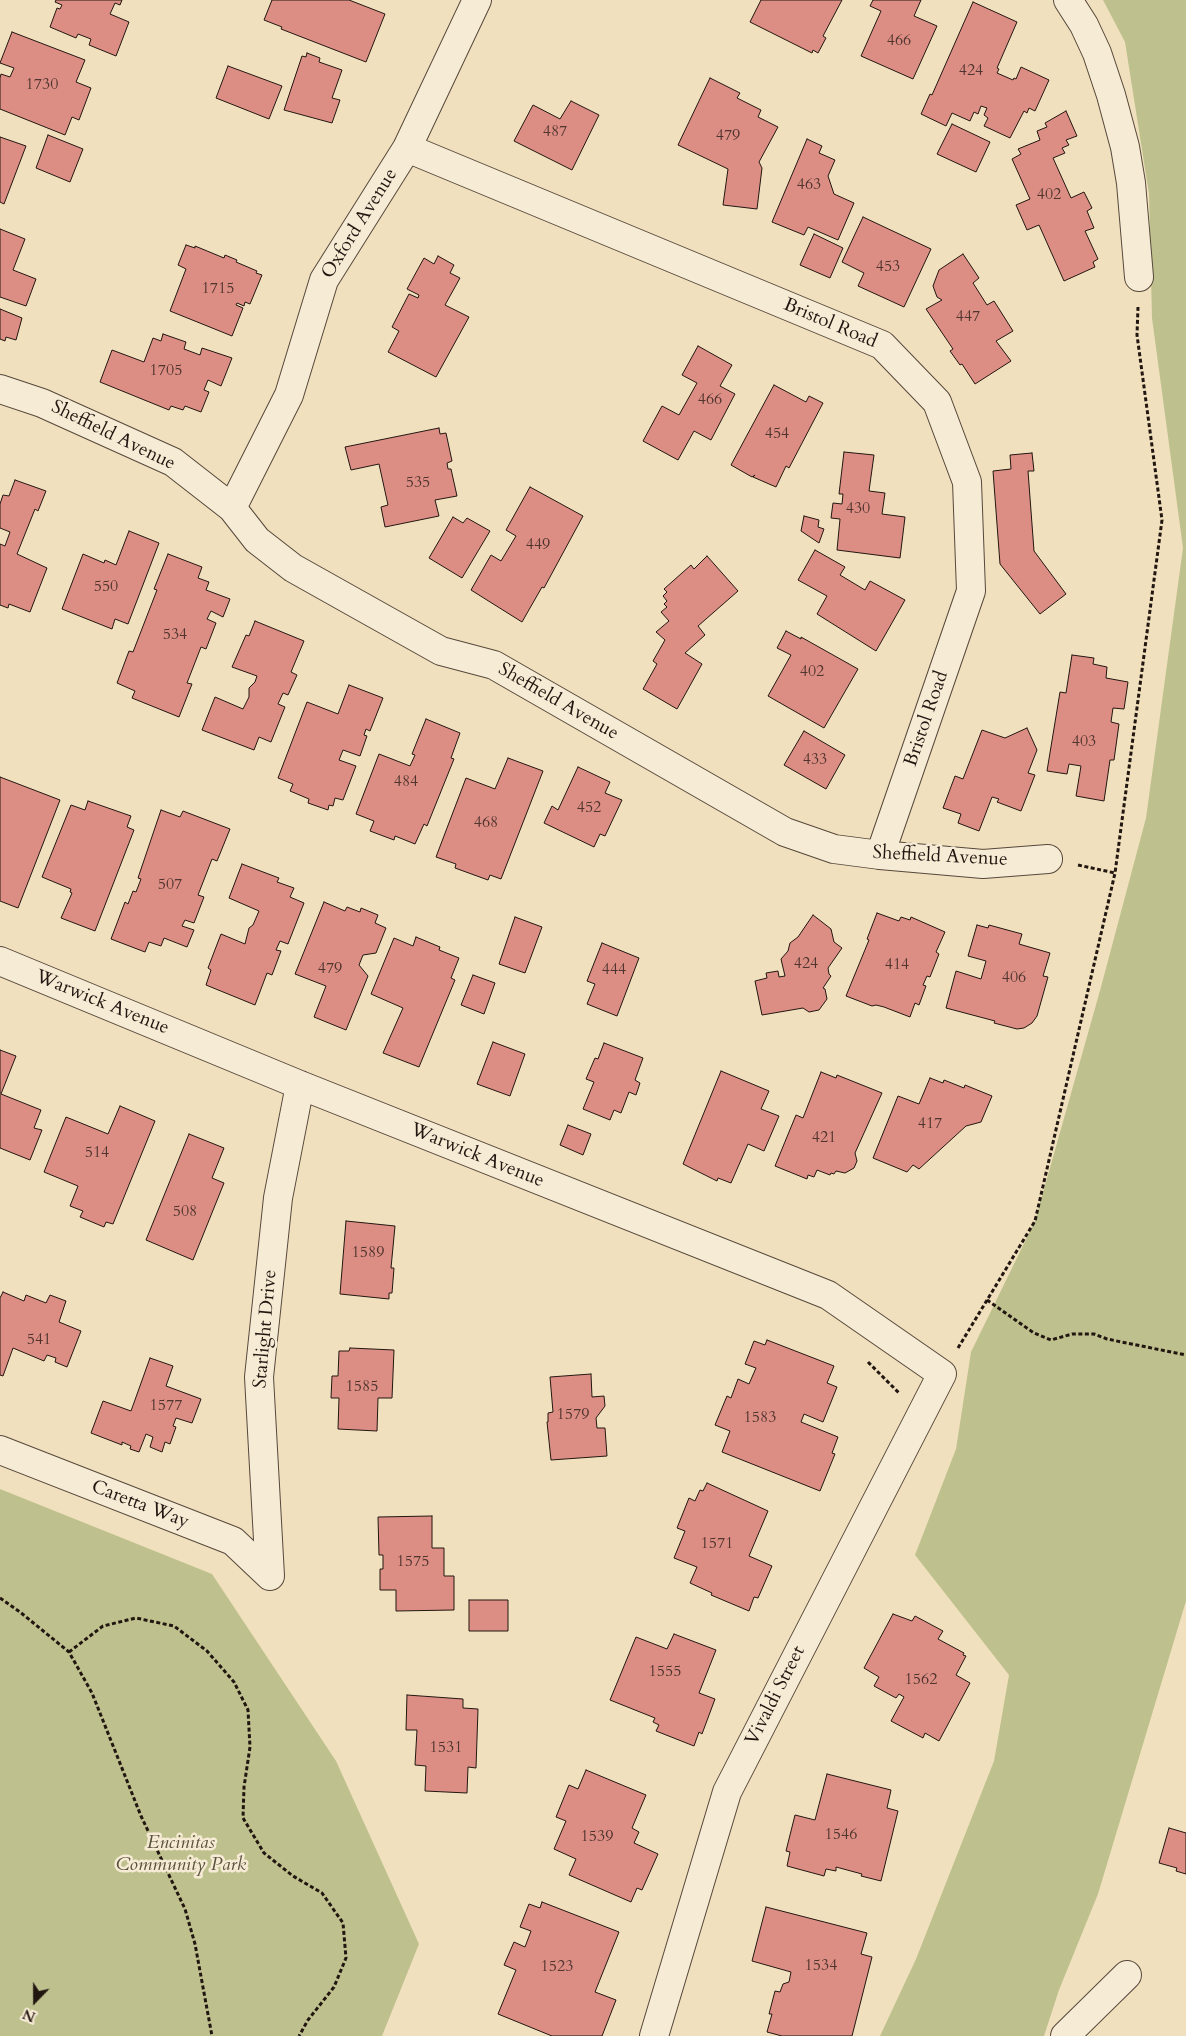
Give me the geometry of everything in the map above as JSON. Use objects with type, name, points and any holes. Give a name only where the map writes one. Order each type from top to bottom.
[{"type":"street","name":"Oxford Avenue","points":[[232,508],[289,395],[324,280],[407,148],[477,0]]},
{"type":"street","points":[[1068,0],[1084,25],[1097,53],[1118,121],[1131,183],[1139,277]]},
{"type":"street","name":"Bristol Road","points":[[407,148],[882,345],[937,402],[967,482],[971,592],[880,855]]},
{"type":"street","name":"Sheffield Avenue","points":[[0,389],[42,402],[173,462],[232,508],[256,540],[293,568],[441,652],[494,665],[785,832],[834,849],[880,855],[983,864],[1048,859]]},
{"type":"street","name":"Warwick Avenue","points":[[0,961],[300,1085],[828,1295],[942,1374]]},
{"type":"street","name":"Starlight Drive","points":[[270,1576],[259,1377],[278,1198],[300,1085]]},
{"type":"street","name":"Vivaldi Street","points":[[654,2036],[727,1792],[942,1374]]},
{"type":"street","name":"Caretta Way","points":[[0,1450],[233,1541],[270,1576]]},
{"type":"street","points":[[1065,2036],[1128,1975]]},
{"type":"path","points":[[942,1374],[1035,1221],[1115,873],[1162,520],[1137,335],[1139,277]]},
{"type":"path","points":[[1048,859],[1115,873]]},
{"type":"path","points":[[987,1300],[1034,1333],[1051,1340],[1072,1334],[1094,1334],[1107,1339],[1186,1355]]},
{"type":"path","points":[[865,1359],[899,1392],[898,1400]]},
{"type":"path","points":[[0,1598],[69,1652],[92,1693],[141,1816],[185,1909],[195,1944],[212,2036]]},
{"type":"path","points":[[69,1652],[102,1626],[136,1618],[174,1626],[207,1651],[234,1682],[248,1710],[250,1747],[244,1787],[243,1818],[264,1853],[293,1876],[322,1893],[343,1923],[346,1958],[334,1986],[308,2020],[299,2036]]},
{"type":"green space","points":[[1103,0],[1186,0],[1186,1601],[1098,1894],[1059,1990],[1044,2036],[880,2036],[916,1959],[994,1761],[1009,1675],[915,1555],[956,1449],[971,1352],[1035,1221],[1146,818],[1183,548],[1152,318],[1149,194],[1125,42]]},
{"type":"green space","name":"Encinitas Community Park","points":[[0,1489],[212,1574],[336,1761],[419,1944],[382,2036],[0,2036]]},
{"type":"building","points":[[56,0],[122,0],[120,5],[115,3],[110,14],[129,22],[116,56],[89,45],[91,39],[78,34],[76,38],[50,27],[57,8],[60,9],[62,5],[55,2]]},
{"type":"building","points":[[272,0],[349,0],[385,14],[366,62],[281,29],[282,27],[264,20]]},
{"type":"building","points":[[761,0],[842,0],[823,36],[826,38],[818,53],[813,50],[812,53],[750,22]]},
{"type":"building","points":[[873,0],[921,0],[914,16],[937,26],[913,79],[861,56],[881,11],[870,6]]},
{"type":"building","points":[[973,2],[1017,22],[997,68],[999,69],[997,73],[1013,80],[1014,78],[1016,79],[1021,67],[1049,80],[1035,111],[1029,108],[1027,113],[1024,111],[1010,138],[984,126],[988,118],[984,115],[987,108],[981,106],[978,114],[974,112],[970,121],[952,113],[946,126],[921,114],[930,94],[932,95]]},
{"type":"building","points":[[12,32],[85,60],[76,82],[91,88],[79,120],[72,117],[65,135],[0,109],[1,74],[10,77],[14,68],[0,63]]},
{"type":"building","points":[[307,53],[320,58],[319,62],[342,70],[332,98],[340,100],[332,123],[284,110],[302,56],[306,57]]},
{"type":"building","points":[[228,66],[282,86],[269,119],[216,98]]},
{"type":"building","points":[[710,78],[740,93],[737,98],[761,110],[758,117],[778,127],[759,162],[762,168],[757,209],[723,205],[728,169],[678,145]]},
{"type":"building","points":[[571,101],[599,115],[572,170],[514,141],[533,105],[560,119]]},
{"type":"building","points":[[1066,111],[1077,136],[1066,140],[1069,145],[1062,148],[1065,153],[1053,158],[1071,198],[1084,192],[1092,208],[1087,211],[1094,228],[1085,231],[1098,259],[1093,262],[1095,267],[1064,281],[1039,225],[1027,230],[1016,205],[1030,199],[1012,159],[1021,154],[1018,149],[1040,140],[1037,131],[1047,127],[1045,123]]},
{"type":"building","points":[[952,124],[990,142],[976,172],[937,154]]},
{"type":"building","points":[[48,135],[83,149],[70,182],[36,168]]},
{"type":"building","points":[[0,137],[26,146],[4,204],[0,202]]},
{"type":"building","points":[[807,139],[822,146],[819,153],[835,160],[828,176],[834,194],[854,203],[838,240],[808,227],[804,235],[772,222]]},
{"type":"building","points":[[863,217],[931,249],[904,307],[858,286],[864,273],[842,262]]},
{"type":"building","points":[[0,229],[25,239],[13,270],[36,279],[26,306],[0,297]]},
{"type":"building","points":[[814,234],[843,248],[830,278],[800,265]]},
{"type":"building","points":[[186,245],[195,248],[195,246],[224,258],[225,255],[262,275],[250,304],[245,302],[244,306],[237,303],[236,305],[243,308],[232,336],[170,311],[186,269],[178,265]]},
{"type":"building","points":[[963,254],[979,278],[973,283],[987,305],[994,301],[1013,331],[996,341],[1011,361],[975,384],[962,364],[960,365],[950,351],[953,349],[926,309],[942,300],[937,297],[933,286],[939,270]]},
{"type":"building","points":[[438,256],[454,265],[450,273],[460,278],[445,305],[469,317],[436,377],[388,352],[399,331],[392,327],[409,294],[418,298],[419,295],[407,289],[424,258],[434,264]]},
{"type":"building","points":[[0,309],[22,318],[16,340],[6,337],[5,341],[0,339]]},
{"type":"building","points":[[163,334],[186,342],[184,349],[200,355],[202,348],[232,358],[221,386],[208,380],[204,390],[209,392],[201,412],[185,406],[183,410],[171,406],[169,410],[100,382],[112,350],[144,362],[153,338],[161,341]]},
{"type":"building","points":[[698,346],[732,365],[720,386],[735,394],[711,440],[694,431],[678,460],[643,441],[662,406],[679,415],[697,383],[682,375]]},
{"type":"building","points":[[774,385],[806,402],[809,396],[823,403],[789,468],[786,466],[776,487],[753,477],[755,475],[752,477],[731,465]]},
{"type":"building","points":[[439,428],[440,434],[446,433],[452,461],[447,463],[448,469],[451,469],[457,496],[435,500],[439,516],[385,527],[381,507],[388,505],[379,464],[351,470],[345,447]]},
{"type":"building","points":[[844,452],[874,455],[869,491],[885,493],[882,514],[905,517],[900,558],[837,550],[840,519],[831,518],[833,503],[842,504],[843,494],[839,494]]},
{"type":"building","points":[[1032,453],[1034,471],[1028,471],[1034,551],[1066,594],[1040,614],[1000,564],[993,471],[1011,469],[1010,455]]},
{"type":"building","points":[[15,480],[46,491],[38,511],[35,509],[17,554],[47,568],[30,612],[9,604],[8,608],[0,605],[0,544],[5,546],[10,532],[0,528],[0,504],[3,495],[9,496]]},
{"type":"building","points":[[530,487],[583,516],[544,588],[542,587],[522,622],[471,590],[491,555],[501,561],[516,536],[506,530]]},
{"type":"building","points":[[804,516],[819,520],[818,527],[824,529],[819,543],[801,531]]},
{"type":"building","points":[[453,517],[463,523],[467,518],[490,531],[462,578],[429,558]]},
{"type":"building","points":[[129,531],[159,543],[128,624],[115,619],[112,629],[62,609],[83,554],[104,563],[105,560],[116,565]]},
{"type":"building","points":[[815,550],[845,567],[840,575],[865,590],[870,581],[905,600],[876,651],[817,614],[827,596],[798,580]]},
{"type":"building","points":[[168,554],[202,567],[198,578],[209,582],[206,590],[230,599],[223,617],[211,611],[207,619],[216,623],[206,649],[201,647],[187,683],[192,684],[179,717],[132,698],[135,691],[117,683],[129,651],[133,652],[157,590],[154,589]]},
{"type":"building","points":[[707,556],[738,591],[698,626],[705,635],[685,653],[702,664],[677,709],[643,689],[657,664],[653,661],[665,640],[656,632],[669,621],[661,612],[667,607],[664,604],[667,601],[663,596],[667,592],[664,589],[691,565],[694,569]]},
{"type":"building","points":[[255,621],[304,641],[291,672],[297,675],[288,695],[283,693],[278,704],[285,707],[271,742],[259,737],[254,750],[202,730],[215,697],[243,709],[249,697],[249,688],[255,682],[257,676],[232,667],[246,635],[249,636]]},
{"type":"building","points":[[786,631],[801,639],[801,637],[858,669],[824,728],[768,696],[791,655],[777,648]]},
{"type":"building","points":[[1072,655],[1094,658],[1093,664],[1107,667],[1106,678],[1128,682],[1124,709],[1113,708],[1111,722],[1119,724],[1114,760],[1110,760],[1104,801],[1076,796],[1081,766],[1069,764],[1067,774],[1047,771],[1060,692],[1066,693]]},
{"type":"building","points":[[349,685],[383,698],[370,731],[366,729],[364,735],[367,736],[360,756],[343,750],[339,760],[356,766],[343,800],[335,798],[333,806],[329,805],[328,810],[308,803],[309,799],[290,791],[293,784],[278,778],[307,702],[338,714]]},
{"type":"building","points":[[426,719],[460,733],[451,758],[454,759],[427,826],[424,824],[415,844],[395,836],[394,840],[370,831],[374,821],[356,814],[379,754],[410,766],[415,755],[412,754]]},
{"type":"building","points":[[1027,728],[1037,750],[1028,773],[1035,775],[1021,811],[997,802],[999,799],[992,797],[979,831],[958,823],[961,814],[943,808],[955,776],[963,779],[982,730],[1005,738]]},
{"type":"building","points":[[804,731],[845,755],[826,789],[784,765]]},
{"type":"building","points":[[508,758],[543,771],[501,879],[490,875],[488,880],[455,868],[456,864],[436,857],[466,778],[495,789]]},
{"type":"building","points":[[578,767],[610,782],[605,793],[622,800],[605,836],[600,834],[594,847],[544,823],[552,806],[558,810]]},
{"type":"building","points":[[0,777],[60,800],[18,908],[0,901]]},
{"type":"building","points":[[88,801],[131,816],[127,827],[134,830],[95,931],[61,918],[72,893],[70,892],[71,889],[42,877],[71,805],[85,810]]},
{"type":"building","points":[[161,810],[180,817],[183,811],[230,829],[217,861],[212,859],[198,895],[204,897],[194,923],[185,920],[182,926],[194,930],[187,947],[164,938],[161,946],[149,942],[145,952],[111,939],[125,902],[128,904],[133,891],[136,892],[141,879],[138,878]]},
{"type":"building","points":[[242,864],[279,878],[277,882],[294,888],[290,897],[304,903],[288,944],[280,941],[276,950],[281,951],[272,975],[267,973],[255,1005],[206,985],[211,970],[208,968],[221,934],[245,944],[249,928],[253,925],[259,911],[229,898]]},
{"type":"building","points":[[324,902],[345,911],[347,907],[360,912],[361,908],[378,915],[375,923],[386,928],[376,953],[363,955],[359,965],[368,976],[346,1030],[314,1017],[326,986],[295,974]]},
{"type":"building","points":[[877,913],[899,921],[901,917],[910,920],[911,917],[945,932],[936,952],[939,954],[930,977],[927,976],[923,985],[926,986],[919,1005],[915,1003],[910,1017],[846,996],[869,940],[867,939]]},
{"type":"building","points":[[813,915],[831,929],[834,942],[842,948],[828,968],[831,976],[823,988],[825,989],[827,999],[819,1010],[809,1012],[803,1008],[762,1015],[755,981],[767,978],[766,973],[778,971],[779,977],[785,976],[781,959],[788,951],[790,943],[798,937]]},
{"type":"building","points":[[515,917],[542,927],[525,973],[499,964]]},
{"type":"building","points":[[977,925],[988,928],[989,925],[1022,934],[1019,944],[1050,953],[1043,976],[1048,977],[1037,1016],[1032,1023],[1024,1028],[1017,1029],[946,1008],[956,971],[981,979],[986,961],[968,956]]},
{"type":"building","points":[[416,937],[440,947],[439,950],[459,958],[451,978],[455,980],[419,1067],[383,1053],[403,1008],[371,994],[394,938],[413,946]]},
{"type":"building","points":[[602,943],[639,958],[617,1016],[587,1004],[595,984],[587,981]]},
{"type":"building","points":[[473,975],[495,983],[484,1014],[461,1005]]},
{"type":"building","points":[[493,1042],[525,1054],[510,1096],[477,1084]]},
{"type":"building","points":[[604,1043],[643,1058],[635,1080],[640,1083],[636,1095],[629,1092],[621,1113],[614,1110],[610,1120],[583,1109],[594,1082],[586,1079],[595,1058],[598,1059]]},
{"type":"building","points":[[0,1050],[16,1056],[1,1094],[41,1110],[34,1128],[42,1130],[30,1160],[0,1148]]},
{"type":"building","points":[[721,1071],[769,1091],[761,1109],[779,1116],[764,1151],[748,1144],[731,1183],[718,1178],[717,1181],[683,1164]]},
{"type":"building","points":[[821,1072],[836,1078],[837,1075],[882,1093],[855,1153],[857,1161],[854,1168],[845,1173],[836,1171],[830,1175],[817,1170],[814,1177],[808,1175],[807,1179],[775,1166],[796,1115],[803,1118]]},
{"type":"building","points":[[930,1078],[943,1083],[944,1080],[964,1088],[965,1085],[992,1096],[981,1122],[966,1126],[919,1169],[913,1165],[907,1172],[873,1158],[898,1096],[919,1104]]},
{"type":"building","points":[[120,1106],[155,1121],[113,1224],[106,1222],[104,1227],[80,1217],[83,1211],[70,1206],[78,1186],[44,1172],[66,1117],[108,1134]]},
{"type":"building","points":[[568,1125],[591,1134],[583,1155],[560,1145]]},
{"type":"building","points":[[189,1134],[224,1148],[212,1178],[224,1183],[193,1260],[146,1240]]},
{"type":"building","points":[[346,1221],[395,1226],[391,1268],[394,1268],[392,1293],[389,1293],[389,1299],[340,1294]]},
{"type":"building","points":[[3,1292],[24,1301],[26,1295],[46,1303],[50,1295],[66,1301],[59,1322],[81,1331],[67,1367],[55,1362],[56,1358],[47,1355],[44,1361],[13,1348],[3,1376],[0,1375],[0,1298]]},
{"type":"building","points":[[767,1340],[834,1366],[827,1383],[837,1387],[823,1422],[804,1414],[801,1422],[838,1437],[832,1453],[835,1454],[820,1491],[722,1452],[730,1431],[715,1425],[727,1396],[731,1398],[738,1379],[749,1384],[756,1368],[745,1364],[754,1341],[765,1345]]},
{"type":"building","points":[[350,1348],[394,1350],[392,1398],[378,1398],[377,1431],[338,1429],[339,1398],[331,1398],[332,1376],[338,1376],[339,1351],[349,1351]]},
{"type":"building","points":[[150,1358],[173,1366],[166,1386],[201,1399],[192,1423],[176,1418],[173,1426],[176,1427],[170,1444],[165,1442],[162,1452],[150,1447],[153,1437],[146,1434],[139,1452],[130,1449],[131,1446],[122,1442],[122,1445],[91,1433],[103,1401],[131,1411]]},
{"type":"building","points":[[591,1374],[592,1397],[604,1396],[605,1406],[596,1418],[597,1428],[605,1428],[607,1456],[551,1460],[547,1422],[548,1413],[553,1412],[550,1377]]},
{"type":"building","points":[[707,1483],[768,1511],[749,1556],[772,1566],[758,1598],[754,1597],[749,1611],[711,1595],[712,1593],[690,1583],[697,1567],[674,1558],[685,1531],[677,1528],[689,1498],[695,1501],[700,1490],[703,1491]]},
{"type":"building","points":[[432,1516],[432,1548],[444,1548],[444,1576],[454,1576],[454,1610],[396,1611],[396,1590],[380,1590],[380,1569],[383,1569],[383,1555],[379,1555],[378,1517]]},
{"type":"building","points":[[469,1600],[508,1600],[508,1631],[469,1631]]},
{"type":"building","points":[[893,1614],[912,1621],[915,1616],[943,1631],[938,1639],[964,1653],[963,1655],[966,1656],[956,1675],[970,1683],[939,1741],[925,1733],[923,1738],[891,1721],[904,1697],[899,1694],[896,1698],[874,1686],[879,1677],[864,1668]]},
{"type":"building","points":[[674,1634],[716,1650],[699,1693],[715,1699],[702,1734],[699,1732],[694,1746],[656,1731],[659,1725],[653,1722],[655,1718],[610,1700],[636,1637],[667,1649]]},
{"type":"building","points":[[407,1695],[463,1699],[463,1708],[478,1709],[476,1768],[468,1767],[467,1793],[425,1791],[426,1766],[415,1765],[417,1730],[406,1730]]},
{"type":"building","points":[[586,1770],[646,1795],[632,1828],[639,1832],[634,1843],[658,1854],[642,1890],[637,1888],[631,1902],[569,1875],[576,1859],[554,1849],[566,1821],[556,1817],[569,1785],[578,1789]]},
{"type":"building","points":[[827,1774],[891,1790],[887,1808],[898,1811],[881,1881],[836,1867],[836,1871],[826,1869],[824,1876],[787,1866],[790,1852],[786,1851],[795,1815],[815,1820]]},
{"type":"building","points":[[1169,1828],[1186,1833],[1186,1874],[1176,1871],[1177,1868],[1159,1863]]},
{"type":"building","points":[[542,1902],[619,1932],[595,1992],[616,2000],[602,2036],[552,2036],[498,2014],[516,1970],[504,1965],[514,1942],[525,1947],[531,1931],[520,1927],[529,1904],[540,1908]]},
{"type":"building","points":[[766,1907],[867,1933],[861,1954],[872,1957],[852,2036],[782,2036],[767,2032],[775,1991],[780,1992],[783,1984],[789,1982],[791,1972],[752,1961]]}]
